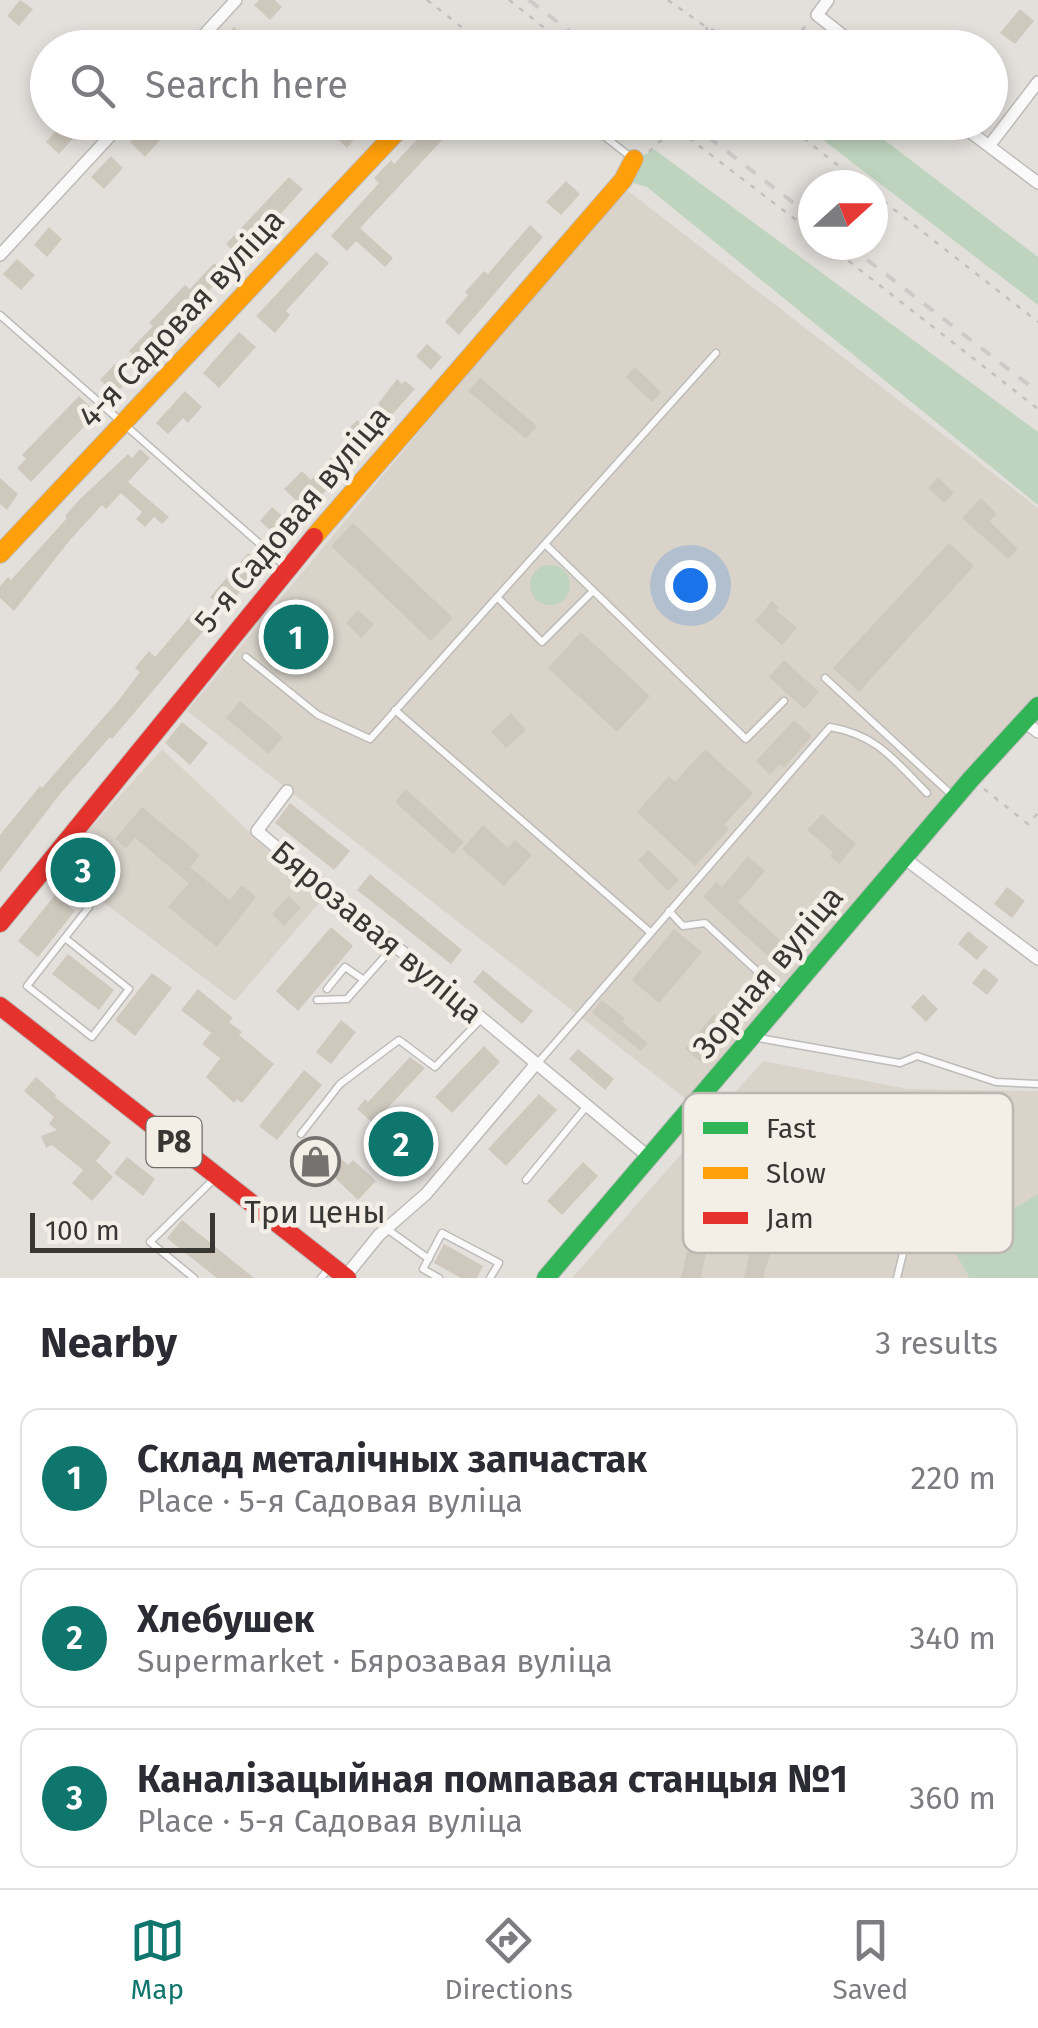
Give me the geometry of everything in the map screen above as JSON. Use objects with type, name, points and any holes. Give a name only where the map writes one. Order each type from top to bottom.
[{"type":"street","points":[[208,30],[236,0]]},
{"type":"street","points":[[828,0],[817,14],[837,30]]},
{"type":"street","points":[[1008,121],[1038,82]]},
{"type":"street","points":[[0,254],[106,140]]},
{"type":"street","name":"4-я Садовая вуліца","points":[[0,554],[389,140]]},
{"type":"street","points":[[981,140],[1038,183]]},
{"type":"street","points":[[989,146],[994,140]]},
{"type":"street","name":"5-я Садовая вуліца","points":[[0,923],[286,568],[624,180],[634,159]]},
{"type":"street","name":"Зорная вуліца","points":[[705,1093],[971,779],[1032,728],[1038,706]]},
{"type":"street","name":"Бярозавая вуліца","points":[[287,791],[257,831],[650,1158]]},
{"type":"street","points":[[904,858],[1038,959]]},
{"type":"street","name":"Р8","points":[[0,1006],[338,1275]]},
{"type":"street","points":[[338,1275],[426,1194],[535,1065]]},
{"type":"street","name":"Зорная вуліца","points":[[546,1278],[683,1119]]},
{"type":"lane","points":[[609,140],[634,159]]},
{"type":"lane","points":[[0,315],[286,568]]},
{"type":"lane","points":[[246,657],[318,715],[370,738],[716,354]]},
{"type":"lane","points":[[544,544],[746,739],[784,700]]},
{"type":"lane","points":[[497,597],[542,642],[593,591]]},
{"type":"lane","points":[[825,678],[955,798]]},
{"type":"lane","points":[[395,710],[650,932]]},
{"type":"lane","points":[[535,1065],[830,727],[858,732],[884,750],[927,792]]},
{"type":"lane","points":[[40,870],[89,907],[27,986],[92,1037],[129,989],[65,938]]},
{"type":"lane","points":[[669,911],[683,926],[705,923],[786,997]]},
{"type":"lane","points":[[317,1000],[346,999],[396,944]]},
{"type":"lane","points":[[326,989],[344,967],[364,980]]},
{"type":"lane","points":[[301,1134],[340,1084],[399,1040],[435,1067],[481,1019]]},
{"type":"lane","points":[[752,1037],[900,1063],[917,1056],[996,1082],[1038,1084]]},
{"type":"lane","points":[[526,1180],[587,1106]]},
{"type":"lane","points":[[194,1278],[150,1242],[217,1176]]},
{"type":"lane","points":[[386,1228],[429,1258]]},
{"type":"lane","points":[[439,1278],[423,1270],[442,1233],[498,1262],[490,1278]]},
{"type":"lane","points":[[897,1278],[903,1253]]},
{"type":"path","points":[[427,0],[463,30]]},
{"type":"path","points":[[509,0],[547,30]]},
{"type":"path","points":[[668,0],[715,30]]},
{"type":"path","points":[[801,30],[817,14]]},
{"type":"path","points":[[706,26],[707,30]]},
{"type":"path","points":[[634,159],[654,150],[664,140]]},
{"type":"path","points":[[691,140],[798,222]]},
{"type":"path","points":[[806,140],[844,170]]},
{"type":"path","points":[[888,205],[1038,322]]},
{"type":"path","points":[[847,260],[1038,409]]},
{"type":"path","points":[[971,779],[1028,824],[1038,813]]},
{"type":"shaded area","points":[[623,187],[1038,508],[1038,700],[691,1093],[683,1093],[683,1097],[187,711]]},
{"type":"shaded area","points":[[162,749],[295,875],[324,897],[235,1001],[95,896],[104,868],[81,839]]},
{"type":"shaded area","points":[[763,1061],[908,1089],[1038,1091],[1038,1278],[572,1278],[683,1152],[683,1253],[1013,1253],[1013,1093],[735,1093]]},
{"type":"green space","points":[[823,140],[884,140],[1038,257],[1038,305],[888,190],[888,170],[862,170]]},
{"type":"green space","points":[[655,150],[798,255],[798,260],[804,260],[1038,432],[1038,505],[647,187],[623,180],[634,159]]},
{"type":"green space","points":[[550,565],[564,571],[570,585],[564,599],[550,605],[536,599],[530,585],[536,571]]},
{"type":"green space","points":[[1038,1194],[1038,1278],[970,1278],[955,1253],[1013,1253],[1013,1209]]},
{"type":"building","points":[[20,0],[33,9],[19,26],[7,16]]},
{"type":"building","points":[[259,0],[275,0],[282,7],[270,20],[254,5]]},
{"type":"building","points":[[1020,9],[1034,21],[1015,44],[1008,39],[1008,30],[1002,30]]},
{"type":"building","points":[[48,140],[72,140],[59,154]]},
{"type":"building","points":[[132,140],[160,140],[145,157]]},
{"type":"building","points":[[416,140],[442,140],[360,228],[393,258],[385,267],[356,241],[347,251],[331,236],[379,183],[374,178],[391,160],[394,164]]},
{"type":"building","points":[[111,156],[123,168],[104,189],[91,177]]},
{"type":"building","points":[[289,177],[303,189],[244,255],[238,250],[236,253],[226,244]]},
{"type":"building","points":[[566,181],[580,194],[561,215],[546,202]]},
{"type":"building","points":[[530,225],[543,237],[459,335],[445,322],[468,295],[465,292],[484,271],[488,274]]},
{"type":"building","points":[[49,227],[62,239],[47,257],[34,245]]},
{"type":"building","points":[[316,252],[329,263],[286,311],[290,315],[275,333],[256,316]]},
{"type":"building","points":[[17,259],[35,275],[21,290],[3,274]]},
{"type":"building","points":[[214,263],[225,273],[143,364],[129,351],[185,285],[190,289]]},
{"type":"building","points":[[239,332],[256,347],[219,388],[203,373]]},
{"type":"building","points":[[427,344],[442,357],[431,370],[416,356]]},
{"type":"building","points":[[115,364],[130,378],[116,394],[100,380]]},
{"type":"building","points":[[635,367],[661,392],[652,402],[626,377]]},
{"type":"building","points":[[480,378],[537,426],[526,439],[468,391]]},
{"type":"building","points":[[397,379],[415,389],[389,418],[378,404]]},
{"type":"building","points":[[185,391],[202,407],[188,423],[183,418],[168,434],[156,423]]},
{"type":"building","points":[[79,396],[97,413],[31,482],[17,468],[26,459],[22,455]]},
{"type":"building","points":[[357,420],[376,437],[362,453],[343,435]]},
{"type":"building","points":[[140,449],[150,458],[128,482],[169,517],[162,524],[154,517],[145,527],[136,519],[142,512],[121,493],[106,509],[102,505],[70,540],[14,611],[0,598],[0,586],[8,577],[11,580],[79,500],[128,454],[132,458]]},
{"type":"building","points":[[332,457],[347,470],[306,510],[284,489],[302,471],[311,480]]},
{"type":"building","points":[[938,477],[954,493],[944,503],[928,488]]},
{"type":"building","points":[[0,478],[18,494],[7,510],[0,504]]},
{"type":"building","points":[[981,498],[997,514],[989,521],[1018,549],[1008,559],[962,518]]},
{"type":"building","points":[[272,507],[293,525],[280,539],[260,521]]},
{"type":"building","points":[[353,523],[453,618],[431,641],[331,546]]},
{"type":"building","points":[[949,543],[974,566],[859,692],[833,668]]},
{"type":"building","points":[[248,553],[262,564],[225,610],[210,597]]},
{"type":"building","points":[[772,601],[779,607],[776,610],[797,628],[782,645],[755,621]]},
{"type":"building","points":[[196,609],[211,622],[60,794],[0,872],[0,835],[118,701],[140,672],[135,668],[149,651],[155,657]]},
{"type":"building","points":[[295,610],[323,633],[297,664],[270,641]]},
{"type":"building","points":[[358,610],[374,624],[361,638],[346,623]]},
{"type":"building","points":[[581,632],[650,696],[617,732],[548,668]]},
{"type":"building","points":[[784,660],[819,692],[804,709],[769,677]]},
{"type":"building","points":[[240,701],[283,737],[269,754],[226,718]]},
{"type":"building","points":[[511,713],[526,730],[506,748],[491,732]]},
{"type":"building","points":[[794,720],[812,736],[784,768],[780,764],[770,775],[756,761]]},
{"type":"building","points":[[182,722],[208,743],[190,765],[165,743]]},
{"type":"building","points":[[705,749],[753,793],[724,825],[729,829],[695,866],[637,812],[669,776],[675,782]]},
{"type":"building","points":[[406,789],[464,842],[453,854],[395,802]]},
{"type":"building","points":[[290,803],[350,851],[334,870],[275,823]]},
{"type":"building","points":[[142,807],[200,855],[190,867],[230,900],[242,885],[256,897],[217,947],[168,907],[189,883],[135,838],[126,848],[115,839]]},
{"type":"building","points":[[822,814],[856,844],[839,864],[830,856],[833,852],[807,830]]},
{"type":"building","points":[[483,825],[508,848],[515,840],[532,855],[504,886],[462,849]]},
{"type":"building","points":[[648,850],[679,880],[668,891],[638,860]]},
{"type":"building","points":[[748,856],[765,871],[738,902],[783,943],[770,958],[703,897],[716,882],[722,887]]},
{"type":"building","points":[[370,874],[462,950],[451,964],[357,890]]},
{"type":"building","points":[[1007,887],[1025,901],[1012,918],[994,904]]},
{"type":"building","points":[[55,895],[75,911],[38,957],[18,941]]},
{"type":"building","points":[[289,896],[301,908],[284,926],[272,914]]},
{"type":"building","points":[[331,927],[353,946],[298,1011],[276,991]]},
{"type":"building","points":[[674,929],[702,952],[659,1003],[632,980]]},
{"type":"building","points":[[968,931],[988,947],[977,960],[958,944]]},
{"type":"building","points":[[68,954],[114,990],[99,1010],[52,974]]},
{"type":"building","points":[[984,968],[999,980],[987,995],[972,983]]},
{"type":"building","points":[[483,970],[533,1011],[522,1024],[473,982]]},
{"type":"building","points":[[152,973],[172,988],[135,1036],[115,1020]]},
{"type":"building","points":[[198,989],[233,1018],[229,1022],[242,1032],[239,1035],[274,1064],[242,1103],[237,1099],[234,1103],[206,1077],[220,1058],[202,1044],[211,1033],[181,1010]]},
{"type":"building","points":[[923,994],[938,1009],[926,1022],[911,1007]]},
{"type":"building","points":[[602,1000],[648,1043],[641,1051],[592,1013]]},
{"type":"building","points":[[714,1014],[731,1028],[702,1063],[685,1049]]},
{"type":"building","points":[[341,1020],[356,1032],[331,1064],[316,1052]]},
{"type":"building","points":[[484,1046],[500,1062],[452,1113],[435,1097]]},
{"type":"building","points":[[578,1049],[614,1079],[605,1090],[569,1059]]},
{"type":"building","points":[[410,1057],[425,1068],[382,1114],[409,1139],[401,1148],[357,1109]]},
{"type":"building","points":[[304,1070],[322,1085],[277,1140],[259,1126]]},
{"type":"building","points":[[36,1077],[111,1142],[96,1161],[113,1177],[92,1201],[72,1183],[83,1170],[52,1145],[46,1148],[41,1136],[57,1130],[49,1124],[54,1117],[24,1091]]},
{"type":"building","points":[[539,1094],[557,1110],[506,1166],[488,1149]]},
{"type":"building","points":[[324,1143],[348,1165],[353,1160],[376,1181],[358,1200],[335,1178],[329,1185],[305,1163]]},
{"type":"building","points":[[127,1157],[155,1179],[143,1196],[114,1173]]},
{"type":"building","points":[[583,1162],[598,1176],[562,1215],[547,1201]]},
{"type":"building","points":[[182,1220],[254,1278],[217,1278],[179,1248],[167,1238]]},
{"type":"building","points":[[444,1244],[483,1266],[477,1278],[461,1278],[434,1263]]},
{"type":"building","points":[[687,1253],[706,1253],[701,1278],[681,1278]]},
{"type":"building","points":[[749,1253],[770,1253],[763,1278],[744,1278]]},
{"type":"railway","points":[[529,0],[568,30]]},
{"type":"railway","points":[[712,140],[798,206]]},
{"type":"railway","points":[[867,260],[1038,392]]},
{"type":"traffic: fast","points":[[704,1093],[1038,706]]},
{"type":"traffic: fast","points":[[546,1278],[683,1117]]},
{"type":"traffic: slow","points":[[0,554],[389,140]]},
{"type":"traffic: slow","points":[[314,537],[623,180],[634,159]]},
{"type":"traffic: jam","points":[[0,923],[314,537]]},
{"type":"traffic: jam","points":[[0,1006],[347,1278]]},
{"type":"place","name":"Склад металічных запчастак","points":[[296,637]]},
{"type":"place","name":"Каналізацыйная помпавая станцыя №1","points":[[83,870]]},
{"type":"place","name":"Хлебушек","points":[[401,1144]]},
{"type":"place","name":"Три цены","points":[[315,1162]]}]
